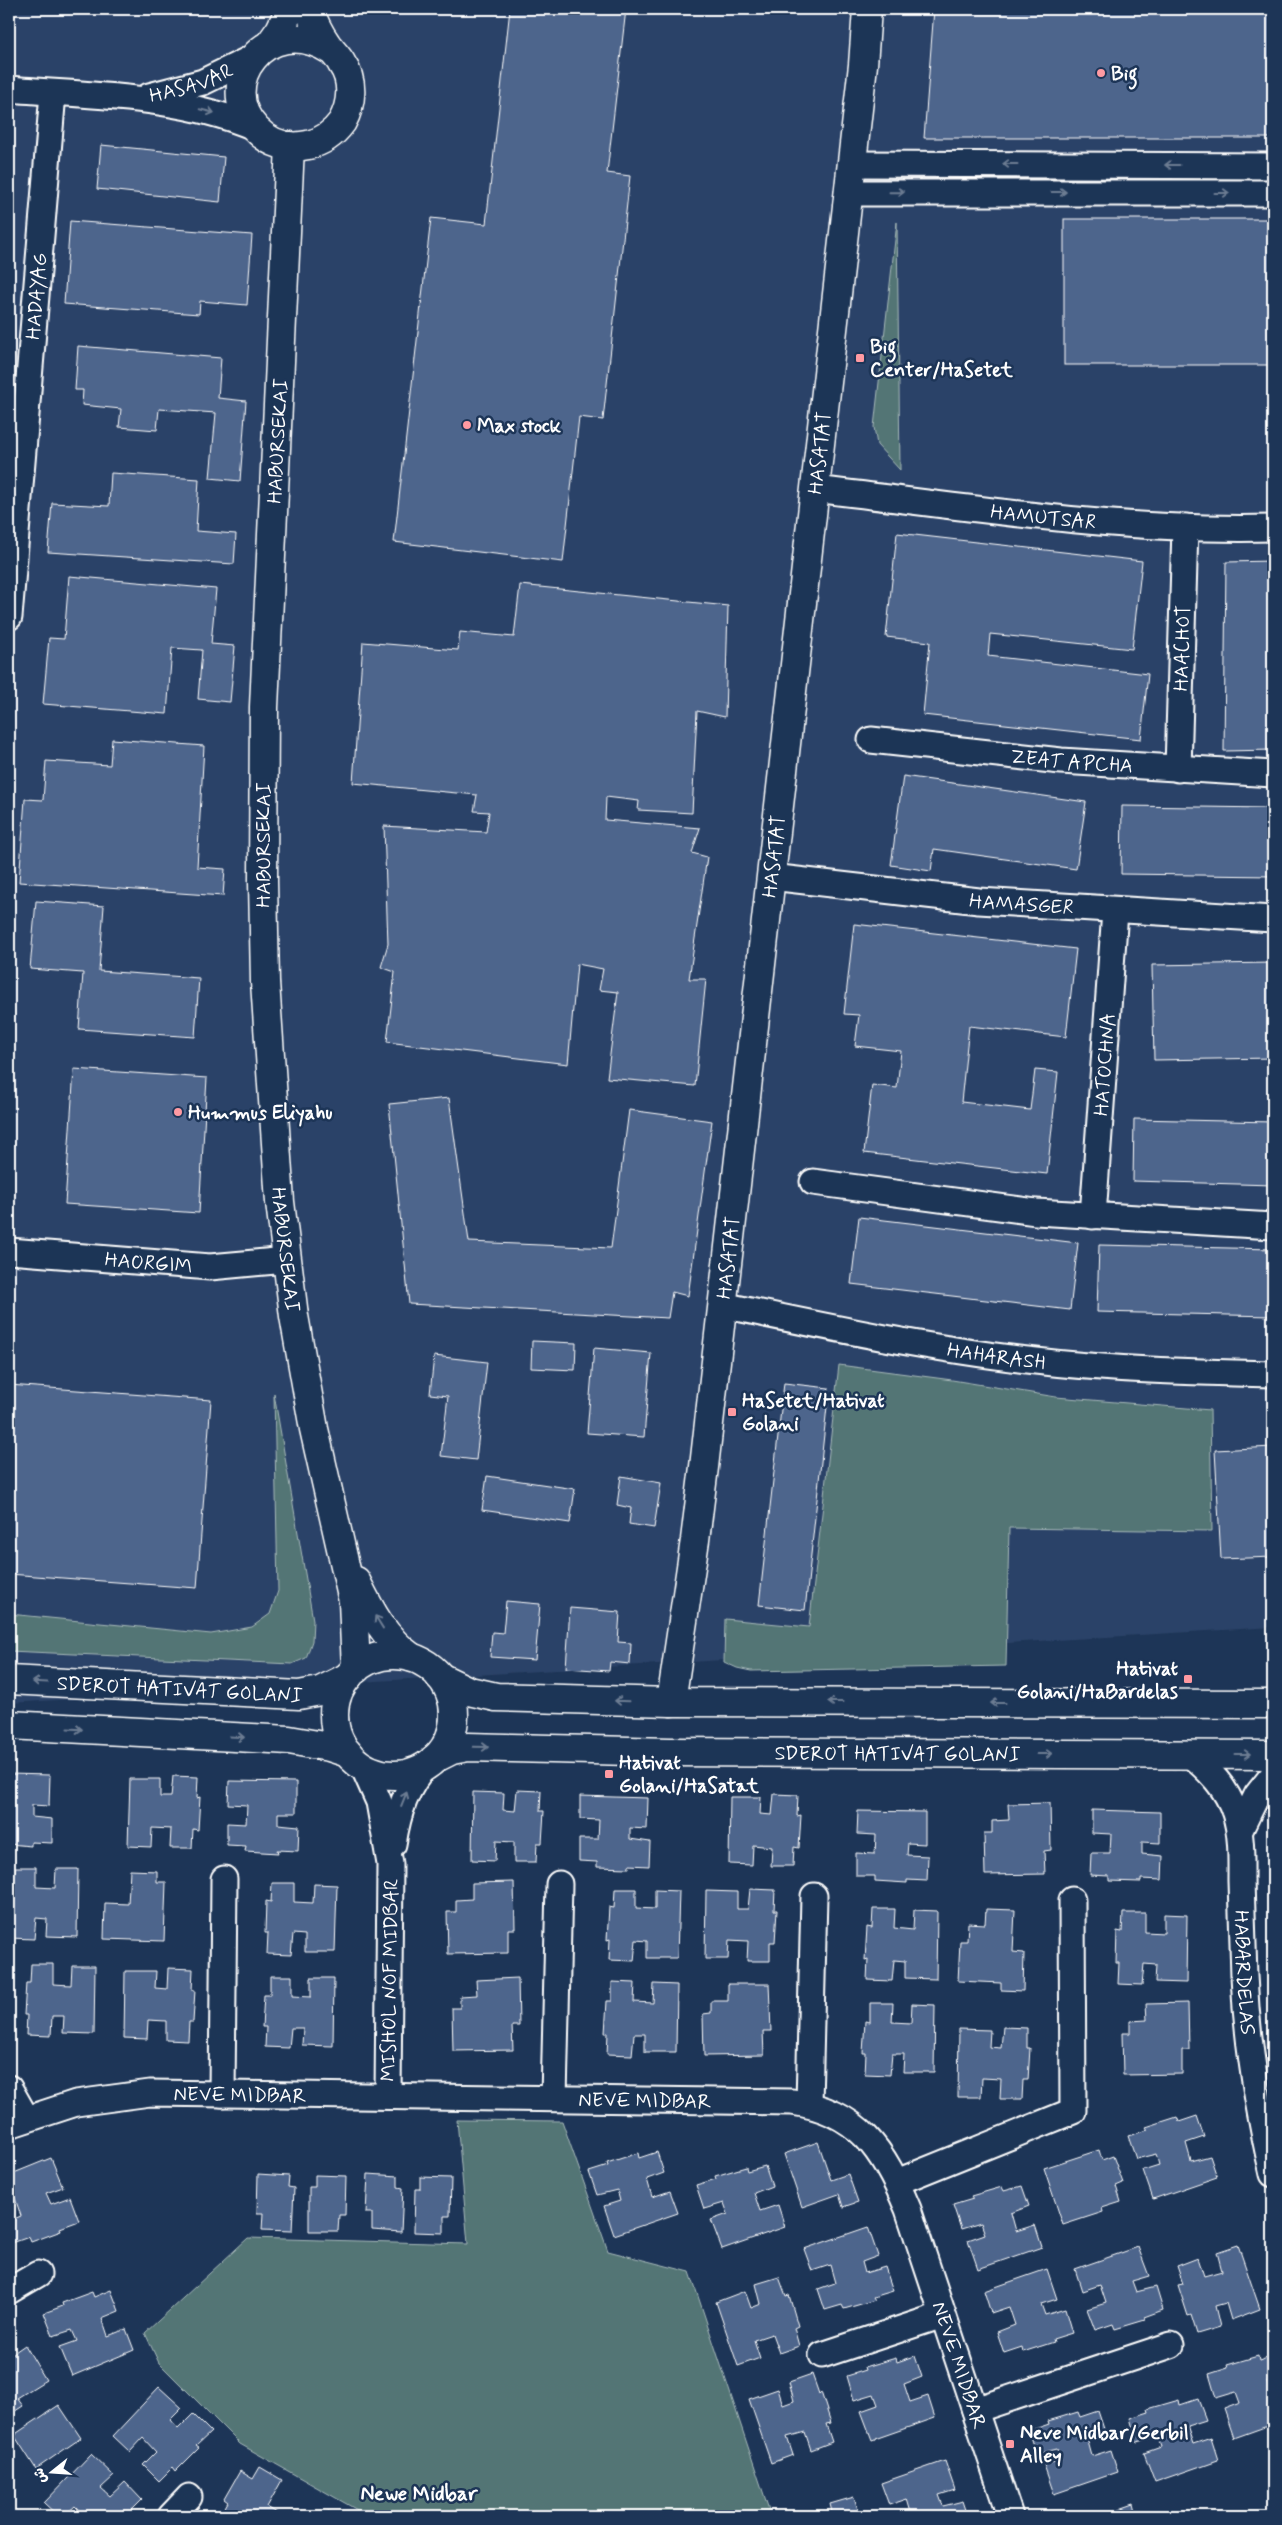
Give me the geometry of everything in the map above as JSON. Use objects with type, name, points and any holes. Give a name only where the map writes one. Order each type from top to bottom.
[{"type":"street","points":[[290,9],[280,30],[262,50],[244,76],[242,97],[244,108],[254,127],[270,140],[290,146],[306,146],[322,140],[338,127],[348,108],[350,87],[348,76],[344,66],[330,50],[309,9]]},
{"type":"street","name":"HASATAT","points":[[671,1702],[695,1540],[852,164],[867,9]]},
{"type":"street","points":[[262,50],[291,37],[312,40],[330,50]]},
{"type":"street","name":"HASAVAR","points":[[124,100],[188,87],[219,76],[262,50]]},
{"type":"street","name":"HASAVAR","points":[[9,90],[124,100],[207,111],[254,127]]},
{"type":"street","name":"HADAYAG","points":[[9,617],[53,93]]},
{"type":"street","name":"HABURSEKAI","points":[[290,146],[264,707],[265,964],[270,1081],[287,1260],[294,1316],[314,1429],[353,1601],[352,1673]]},
{"type":"street","points":[[852,164],[1273,166]]},
{"type":"street","points":[[848,193],[1273,193]]},
{"type":"street","name":"HAMUTSAR","points":[[815,489],[1088,521],[1185,528],[1273,528]]},
{"type":"street","name":"HAACHOT","points":[[1178,769],[1185,528]]},
{"type":"street","name":"ZEAT APCHA","points":[[871,740],[1023,757],[1273,774]]},
{"type":"street","name":"HAMASGER","points":[[771,877],[979,901],[1115,911],[1273,919]]},
{"type":"street","name":"HATOCHNA","points":[[1093,1216],[1115,911]]},
{"type":"street","points":[[813,1182],[1036,1212],[1273,1226]]},
{"type":"street","name":"HAORGIM","points":[[9,1251],[210,1267],[287,1260]]},
{"type":"street","name":"HAHARASH","points":[[722,1305],[883,1338],[1028,1360],[1166,1372],[1273,1374]]},
{"type":"street","name":"HABURSEKAI","points":[[340,1538],[352,1572],[376,1618],[397,1647],[411,1658]]},
{"type":"street","points":[[356,1759],[337,1732],[335,1709],[337,1697],[352,1673],[376,1658],[389,1655],[411,1658],[432,1668],[440,1676],[469,1691],[496,1697],[671,1702],[1273,1704]]},
{"type":"street","name":"SDEROT HATIVAT GOLANI","points":[[9,1680],[299,1695],[320,1691],[352,1673]]},
{"type":"street","points":[[9,1725],[289,1740],[329,1746],[377,1772],[400,1774],[411,1772],[431,1761],[447,1743],[453,1721],[451,1698],[440,1676]]},
{"type":"street","name":"SDEROT HATIVAT GOLANI","points":[[431,1761],[452,1750],[468,1747],[670,1752],[1273,1755]]},
{"type":"street","name":"HABARDELAS","points":[[1190,1754],[1220,1784],[1234,1810],[1240,1830],[1242,1928],[1248,2029],[1255,2082],[1273,2174]]},
{"type":"street","name":"MISHOL NOF MIDBAR","points":[[356,1759],[379,1802],[390,1864]]},
{"type":"street","name":"MISHOL NOF MIDBAR","points":[[388,2096],[390,1864],[397,1821],[405,1796],[418,1774],[431,1761]]},
{"type":"street","name":"HABARDELAS","points":[[1240,1830],[1257,1795],[1273,1775]]},
{"type":"street","points":[[222,2094],[224,1879]]},
{"type":"street","points":[[554,2098],[559,1884]]},
{"type":"street","points":[[810,2104],[814,1896]]},
{"type":"street","points":[[897,2182],[1073,2112],[1072,1900]]},
{"type":"street","points":[[9,2088],[18,2121]]},
{"type":"street","name":"NEVE MIDBAR","points":[[18,2121],[76,2103],[124,2095],[222,2094],[792,2102],[810,2104],[826,2109],[857,2128],[876,2147],[897,2182],[1010,2516]]},
{"type":"street","points":[[9,2292],[38,2274]]},
{"type":"street","points":[[822,2355],[943,2315]]},
{"type":"street","points":[[975,2410],[1172,2344]]},
{"type":"street","points":[[171,2516],[188,2497]]},
{"type":"shaded area","points":[[9,9],[1273,9],[1273,1627],[9,1703]]},
{"type":"green space","points":[[897,222],[900,470],[877,445],[874,427]]},
{"type":"green space","points":[[839,1365],[952,1380],[1056,1397],[1210,1410],[1212,1531],[1009,1528],[1006,1666],[751,1671],[737,1668],[724,1662],[725,1619],[809,1627]]},
{"type":"green space","points":[[274,1394],[313,1620],[312,1641],[306,1658],[292,1664],[9,1651],[9,1614],[211,1634],[252,1627],[270,1614],[278,1591]]},
{"type":"green space","points":[[457,2120],[562,2121],[608,2251],[690,2272],[771,2516],[368,2516],[240,2444],[159,2363],[145,2333],[248,2238],[468,2244]]},
{"type":"building","points":[[510,9],[626,9],[607,173],[630,176],[603,420],[579,417],[563,562],[394,542],[431,218],[486,224]]},
{"type":"building","name":"Big","points":[[934,9],[1273,9],[1273,138],[924,138]]},
{"type":"building","points":[[101,145],[224,157],[220,202],[97,189]]},
{"type":"building","points":[[1064,219],[1273,219],[1273,365],[1064,365]]},
{"type":"building","points":[[70,221],[252,235],[247,305],[200,301],[199,314],[64,304]]},
{"type":"building","points":[[78,346],[221,358],[218,398],[246,401],[240,481],[210,478],[216,413],[159,409],[157,430],[119,427],[121,409],[82,405],[83,390],[75,390]]},
{"type":"building","points":[[111,473],[199,479],[196,531],[236,534],[234,564],[48,552],[52,503],[109,506]]},
{"type":"building","points":[[897,533],[1142,561],[1132,649],[990,634],[988,656],[1148,674],[1141,739],[923,715],[930,642],[886,637]]},
{"type":"building","points":[[1273,561],[1273,750],[1224,751],[1226,562]]},
{"type":"building","points":[[69,576],[216,589],[211,644],[235,646],[230,702],[198,699],[202,650],[172,648],[167,714],[43,704],[49,638],[64,639]]},
{"type":"building","points":[[520,585],[728,606],[725,717],[697,711],[692,813],[638,810],[639,801],[606,797],[605,820],[700,828],[692,853],[707,857],[689,979],[706,979],[695,1086],[607,1078],[618,992],[599,990],[603,969],[577,964],[568,1064],[387,1042],[395,972],[381,967],[388,944],[384,826],[486,832],[489,812],[474,811],[477,795],[353,783],[363,642],[458,650],[460,632],[514,637]]},
{"type":"building","points":[[112,739],[204,746],[197,867],[225,869],[223,896],[19,882],[25,799],[43,800],[46,761],[110,765]]},
{"type":"building","points":[[903,776],[1086,802],[1076,869],[934,849],[931,871],[891,865]]},
{"type":"building","points":[[1122,806],[1273,808],[1273,876],[1121,874]]},
{"type":"building","points":[[36,901],[104,906],[99,971],[199,978],[195,1037],[79,1029],[83,973],[30,969]]},
{"type":"building","points":[[854,924],[1076,949],[1066,1037],[969,1026],[961,1102],[1030,1110],[1035,1070],[1058,1072],[1047,1174],[864,1153],[872,1085],[897,1088],[901,1051],[855,1046],[859,1015],[844,1014]]},
{"type":"building","points":[[1273,963],[1273,1058],[1154,1060],[1152,965]]},
{"type":"building","points":[[74,1069],[207,1078],[199,1213],[65,1204]]},
{"type":"building","points":[[449,1098],[469,1242],[611,1248],[629,1110],[712,1121],[688,1296],[672,1292],[668,1318],[409,1304],[389,1104]]},
{"type":"building","points":[[1134,1119],[1273,1122],[1273,1185],[1133,1181]]},
{"type":"building","points":[[859,1217],[1078,1243],[1070,1310],[851,1284]]},
{"type":"building","points":[[1099,1245],[1273,1249],[1273,1316],[1097,1312]]},
{"type":"building","points":[[532,1341],[576,1343],[575,1370],[531,1368]]},
{"type":"building","points":[[594,1348],[651,1353],[644,1437],[587,1433]]},
{"type":"building","points":[[434,1356],[487,1362],[476,1460],[441,1456],[448,1396],[430,1394]]},
{"type":"building","points":[[784,1383],[829,1388],[805,1610],[759,1605]]},
{"type":"building","points":[[9,1385],[211,1400],[197,1588],[9,1574]]},
{"type":"building","points":[[1273,1447],[1273,1557],[1221,1559],[1215,1450]]},
{"type":"building","points":[[487,1476],[575,1489],[570,1523],[482,1510]]},
{"type":"building","points":[[621,1476],[661,1483],[654,1528],[629,1524],[631,1508],[617,1505]]},
{"type":"building","points":[[506,1601],[540,1604],[535,1660],[490,1657],[492,1632],[503,1633]]},
{"type":"building","points":[[570,1608],[620,1612],[618,1642],[631,1643],[630,1664],[610,1662],[609,1671],[566,1668]]},
{"type":"building","points":[[9,1774],[50,1775],[49,1806],[32,1805],[32,1817],[52,1819],[52,1843],[31,1842],[31,1846],[9,1844]]},
{"type":"building","points":[[173,1776],[198,1777],[197,1798],[200,1797],[198,1830],[193,1829],[192,1848],[170,1848],[171,1829],[152,1828],[151,1847],[128,1846],[130,1779],[160,1779],[160,1797],[171,1797]]},
{"type":"building","points":[[229,1781],[296,1782],[296,1813],[278,1813],[278,1824],[299,1826],[298,1851],[277,1850],[278,1853],[245,1851],[246,1846],[227,1845],[227,1823],[246,1824],[247,1805],[228,1804]]},
{"type":"building","points":[[517,1790],[541,1791],[540,1811],[544,1811],[542,1843],[537,1843],[536,1862],[514,1862],[514,1842],[496,1841],[495,1861],[472,1860],[473,1792],[504,1793],[503,1810],[515,1811]]},
{"type":"building","points":[[774,1794],[798,1795],[797,1816],[801,1815],[799,1848],[794,1847],[793,1866],[771,1866],[772,1847],[753,1845],[752,1865],[729,1864],[730,1797],[761,1797],[760,1814],[772,1815]]},
{"type":"building","points":[[580,1796],[648,1798],[647,1829],[630,1828],[630,1839],[650,1842],[649,1866],[629,1865],[629,1868],[597,1867],[597,1862],[579,1861],[579,1839],[598,1839],[599,1820],[580,1819]]},
{"type":"building","points":[[1050,1803],[1051,1850],[1044,1851],[1045,1874],[985,1875],[984,1833],[992,1833],[992,1821],[1009,1820],[1008,1804]]},
{"type":"building","points":[[1092,1810],[1160,1812],[1160,1843],[1142,1842],[1142,1854],[1163,1856],[1162,1880],[1141,1879],[1141,1882],[1109,1881],[1109,1876],[1090,1875],[1091,1853],[1110,1853],[1111,1834],[1092,1833]]},
{"type":"building","points":[[858,1811],[925,1812],[925,1844],[908,1843],[907,1855],[928,1856],[927,1881],[907,1880],[907,1883],[875,1881],[875,1876],[856,1876],[856,1853],[875,1854],[876,1835],[857,1834]]},
{"type":"building","points":[[15,1867],[36,1867],[36,1887],[55,1888],[56,1869],[78,1869],[77,1937],[46,1936],[47,1919],[36,1918],[34,1939],[9,1938],[9,1886],[14,1886]]},
{"type":"building","points":[[130,1870],[157,1871],[157,1882],[166,1882],[164,1941],[104,1939],[105,1903],[128,1904]]},
{"type":"building","points":[[514,1882],[515,1929],[508,1929],[508,1953],[448,1954],[447,1912],[456,1912],[456,1900],[472,1899],[472,1883]]},
{"type":"building","points":[[272,1883],[294,1883],[294,1902],[313,1903],[314,1884],[337,1885],[335,1952],[305,1952],[305,1935],[293,1934],[291,1955],[267,1954],[268,1933],[265,1933],[266,1901],[271,1902]]},
{"type":"building","points":[[615,1889],[636,1889],[636,1908],[655,1909],[655,1890],[679,1891],[677,1958],[647,1958],[647,1941],[636,1940],[634,1961],[609,1960],[610,1939],[607,1940],[609,1907],[614,1908]]},
{"type":"building","points":[[750,1889],[775,1890],[774,1910],[777,1910],[775,1942],[770,1942],[770,1961],[747,1961],[748,1941],[729,1940],[728,1959],[705,1959],[706,1891],[737,1892],[737,1909],[748,1909]]},
{"type":"building","points":[[873,1909],[895,1909],[894,1928],[913,1930],[914,1910],[937,1911],[936,1979],[905,1978],[905,1961],[894,1960],[892,1981],[867,1980],[868,1959],[865,1960],[867,1927],[872,1928]]},
{"type":"building","points":[[986,1909],[1015,1910],[1013,1952],[1024,1953],[1023,1991],[1001,1990],[1001,1983],[958,1981],[960,1941],[967,1941],[968,1923],[985,1924]]},
{"type":"building","points":[[1123,1913],[1145,1913],[1145,1932],[1164,1933],[1164,1914],[1187,1915],[1186,1983],[1155,1982],[1156,1965],[1144,1964],[1142,1985],[1118,1984],[1119,1963],[1116,1963],[1117,1931],[1122,1932]]},
{"type":"building","points":[[31,1964],[53,1964],[53,1984],[71,1985],[72,1966],[95,1966],[94,2034],[63,2033],[64,2016],[52,2016],[51,2036],[26,2035],[27,2015],[24,2015],[26,1983],[30,1983]]},
{"type":"building","points":[[168,1968],[193,1969],[192,1990],[195,1990],[193,2022],[189,2022],[188,2041],[166,2040],[166,2021],[148,2020],[147,2039],[124,2038],[125,1971],[156,1971],[155,1988],[167,1989]]},
{"type":"building","points":[[270,1976],[292,1976],[292,1996],[311,1997],[311,1978],[334,1978],[333,2046],[302,2045],[303,2028],[291,2028],[289,2048],[265,2047],[266,2027],[262,2027],[264,1995],[270,1995]]},
{"type":"building","points":[[518,1978],[519,2026],[512,2026],[513,2050],[453,2051],[452,2008],[460,2008],[460,1996],[477,1995],[476,1980]]},
{"type":"building","points":[[612,1982],[635,1983],[634,2002],[653,2003],[654,1984],[677,1985],[676,2052],[645,2052],[645,2034],[634,2034],[632,2055],[607,2054],[608,2033],[605,2033],[607,2001],[612,2001]]},
{"type":"building","points":[[728,1984],[769,1984],[771,2031],[763,2031],[764,2055],[704,2056],[703,2014],[711,2013],[711,2001],[728,2001]]},
{"type":"building","points":[[870,2003],[893,2003],[892,2022],[911,2023],[912,2004],[935,2005],[934,2072],[903,2072],[904,2054],[892,2054],[890,2075],[865,2074],[866,2053],[863,2053],[865,2021],[870,2022]]},
{"type":"building","points":[[1188,2003],[1189,2050],[1182,2050],[1182,2074],[1123,2075],[1122,2033],[1130,2033],[1130,2021],[1147,2020],[1146,2004]]},
{"type":"building","points":[[1003,2027],[1027,2028],[1027,2048],[1030,2048],[1028,2080],[1023,2080],[1022,2099],[1000,2099],[1001,2079],[982,2078],[981,2097],[958,2097],[959,2029],[990,2030],[989,2047],[1001,2048]]},
{"type":"building","points":[[1197,2116],[1204,2137],[1186,2143],[1191,2161],[1210,2156],[1217,2177],[1153,2199],[1143,2170],[1159,2165],[1156,2154],[1136,2159],[1128,2136],[1148,2130],[1146,2127],[1177,2117],[1179,2122]]},
{"type":"building","points":[[818,2142],[831,2180],[848,2174],[858,2202],[843,2207],[839,2194],[802,2207],[784,2154]]},
{"type":"building","points":[[1099,2150],[1102,2160],[1113,2156],[1123,2183],[1116,2186],[1121,2202],[1102,2208],[1103,2212],[1063,2225],[1044,2168]]},
{"type":"building","points":[[657,2152],[664,2173],[647,2179],[652,2197],[670,2191],[678,2213],[614,2235],[604,2206],[620,2201],[617,2190],[597,2195],[589,2172],[608,2166],[607,2163],[638,2153],[639,2158]]},
{"type":"building","points":[[51,2158],[63,2187],[46,2193],[51,2204],[70,2197],[79,2221],[60,2228],[61,2231],[31,2242],[29,2237],[12,2243],[9,2236],[9,2221],[21,2216],[15,2198],[9,2200],[9,2175]]},
{"type":"building","points":[[765,2166],[772,2186],[754,2193],[760,2211],[778,2205],[785,2227],[722,2249],[711,2220],[728,2214],[724,2203],[704,2209],[696,2185],[716,2179],[715,2176],[746,2167],[747,2171]]},
{"type":"building","points":[[258,2174],[289,2176],[288,2187],[294,2188],[292,2231],[262,2230],[263,2213],[257,2213]]},
{"type":"building","points":[[368,2174],[398,2176],[398,2187],[403,2188],[401,2232],[372,2230],[372,2213],[366,2213]]},
{"type":"building","points":[[315,2175],[346,2176],[345,2215],[339,2215],[338,2231],[309,2231],[309,2187],[315,2187]]},
{"type":"building","points":[[420,2177],[451,2178],[450,2216],[444,2216],[444,2233],[414,2232],[415,2189],[420,2189]]},
{"type":"building","points":[[1022,2186],[1029,2206],[1011,2213],[1016,2231],[1035,2225],[1042,2247],[978,2269],[968,2240],[985,2234],[981,2223],[961,2229],[953,2205],[973,2199],[971,2196],[1002,2187],[1004,2191]]},
{"type":"building","points":[[868,2227],[878,2256],[862,2262],[865,2273],[885,2267],[893,2291],[873,2297],[875,2300],[844,2309],[842,2305],[825,2310],[818,2289],[835,2283],[830,2265],[812,2271],[804,2249]]},
{"type":"building","points":[[1238,2245],[1260,2309],[1231,2320],[1226,2303],[1215,2306],[1220,2327],[1197,2334],[1191,2315],[1188,2316],[1178,2285],[1183,2284],[1177,2266],[1198,2258],[1204,2276],[1222,2271],[1217,2252]]},
{"type":"building","points":[[1138,2247],[1149,2276],[1132,2281],[1136,2292],[1156,2287],[1163,2310],[1144,2317],[1145,2320],[1115,2329],[1113,2324],[1095,2330],[1087,2309],[1106,2303],[1100,2285],[1082,2291],[1075,2269]]},
{"type":"building","points":[[1047,2269],[1057,2299],[1041,2304],[1045,2315],[1065,2309],[1072,2333],[1053,2339],[1054,2342],[1023,2352],[1022,2347],[1004,2353],[997,2332],[1015,2325],[1009,2307],[991,2313],[984,2291]]},
{"type":"building","points":[[779,2277],[786,2296],[789,2295],[798,2326],[794,2328],[799,2346],[779,2353],[772,2334],[754,2340],[760,2358],[738,2366],[716,2302],[745,2291],[751,2308],[761,2304],[756,2284]]},
{"type":"building","points":[[111,2290],[119,2311],[102,2318],[108,2336],[126,2329],[134,2350],[72,2376],[60,2347],[77,2341],[72,2330],[53,2336],[44,2313],[63,2306],[62,2303],[92,2292],[94,2297]]},
{"type":"building","points":[[25,2345],[46,2380],[17,2398],[23,2406],[9,2415],[9,2349],[12,2354]]},
{"type":"building","points":[[915,2356],[922,2377],[904,2384],[910,2402],[928,2396],[935,2418],[872,2440],[861,2411],[878,2405],[874,2394],[854,2400],[847,2376],[866,2370],[865,2367],[896,2358],[897,2362]]},
{"type":"building","points":[[1258,2356],[1259,2361],[1273,2356],[1273,2379],[1267,2382],[1273,2399],[1273,2424],[1234,2438],[1224,2409],[1240,2403],[1236,2392],[1216,2398],[1209,2374],[1228,2368],[1227,2365]]},
{"type":"building","points":[[812,2374],[819,2394],[821,2392],[831,2423],[826,2424],[832,2442],[811,2450],[805,2432],[787,2437],[793,2455],[771,2463],[749,2399],[778,2389],[783,2405],[794,2401],[789,2382]]},
{"type":"building","points":[[159,2387],[182,2408],[170,2420],[178,2429],[193,2414],[211,2432],[196,2446],[199,2448],[176,2471],[173,2467],[159,2481],[143,2465],[156,2452],[143,2438],[130,2452],[113,2436]]},
{"type":"building","points":[[1198,2399],[1206,2420],[1187,2426],[1193,2444],[1211,2438],[1218,2460],[1155,2482],[1144,2453],[1161,2447],[1157,2436],[1137,2442],[1130,2418],[1149,2412],[1148,2409],[1179,2400],[1180,2405]]},
{"type":"building","points":[[59,2405],[81,2438],[36,2469],[14,2435]]},
{"type":"building","points":[[1098,2411],[1105,2432],[1087,2438],[1092,2456],[1111,2450],[1118,2472],[1054,2494],[1044,2465],[1061,2460],[1057,2449],[1037,2454],[1029,2431],[1049,2424],[1048,2421],[1078,2412],[1080,2417]]},
{"type":"building","points":[[91,2454],[114,2476],[101,2488],[110,2496],[125,2482],[142,2500],[128,2514],[130,2516],[85,2516],[75,2506],[64,2516],[58,2516],[44,2503]]},
{"type":"building","points":[[945,2461],[955,2490],[939,2495],[943,2506],[963,2501],[968,2516],[912,2516],[907,2499],[889,2505],[881,2483]]},
{"type":"building","points":[[260,2467],[282,2480],[267,2507],[282,2516],[220,2516],[228,2502],[224,2499],[240,2471],[253,2479]]},
{"type":"building","points":[[854,2497],[860,2516],[833,2516],[830,2504]]},
{"type":"building","points":[[1134,2504],[1137,2516],[1099,2516]]},
{"type":"building","points":[[328,2511],[338,2516],[325,2516]]},
{"type":"building","points":[[819,2512],[821,2516],[806,2516]]},
{"type":"place","name":"Big","points":[[1101,73]]},
{"type":"place","name":"Big Center/HaSetet","points":[[860,358]]},
{"type":"place","name":"Max stock","points":[[467,425]]},
{"type":"place","name":"Hummus Eliyahu","points":[[178,1112]]},
{"type":"place","name":"HaSetet/Hativat Golani","points":[[732,1412]]},
{"type":"place","name":"Hativat Golani/HaBardelas","points":[[1188,1679]]},
{"type":"place","name":"Hativat Golani/HaSatat","points":[[609,1774]]},
{"type":"place","name":"Neve Midbar/Gerbil Alley","points":[[1010,2444]]},
{"type":"district","name":"Newe Midbar","points":[[419,2493]]}]
